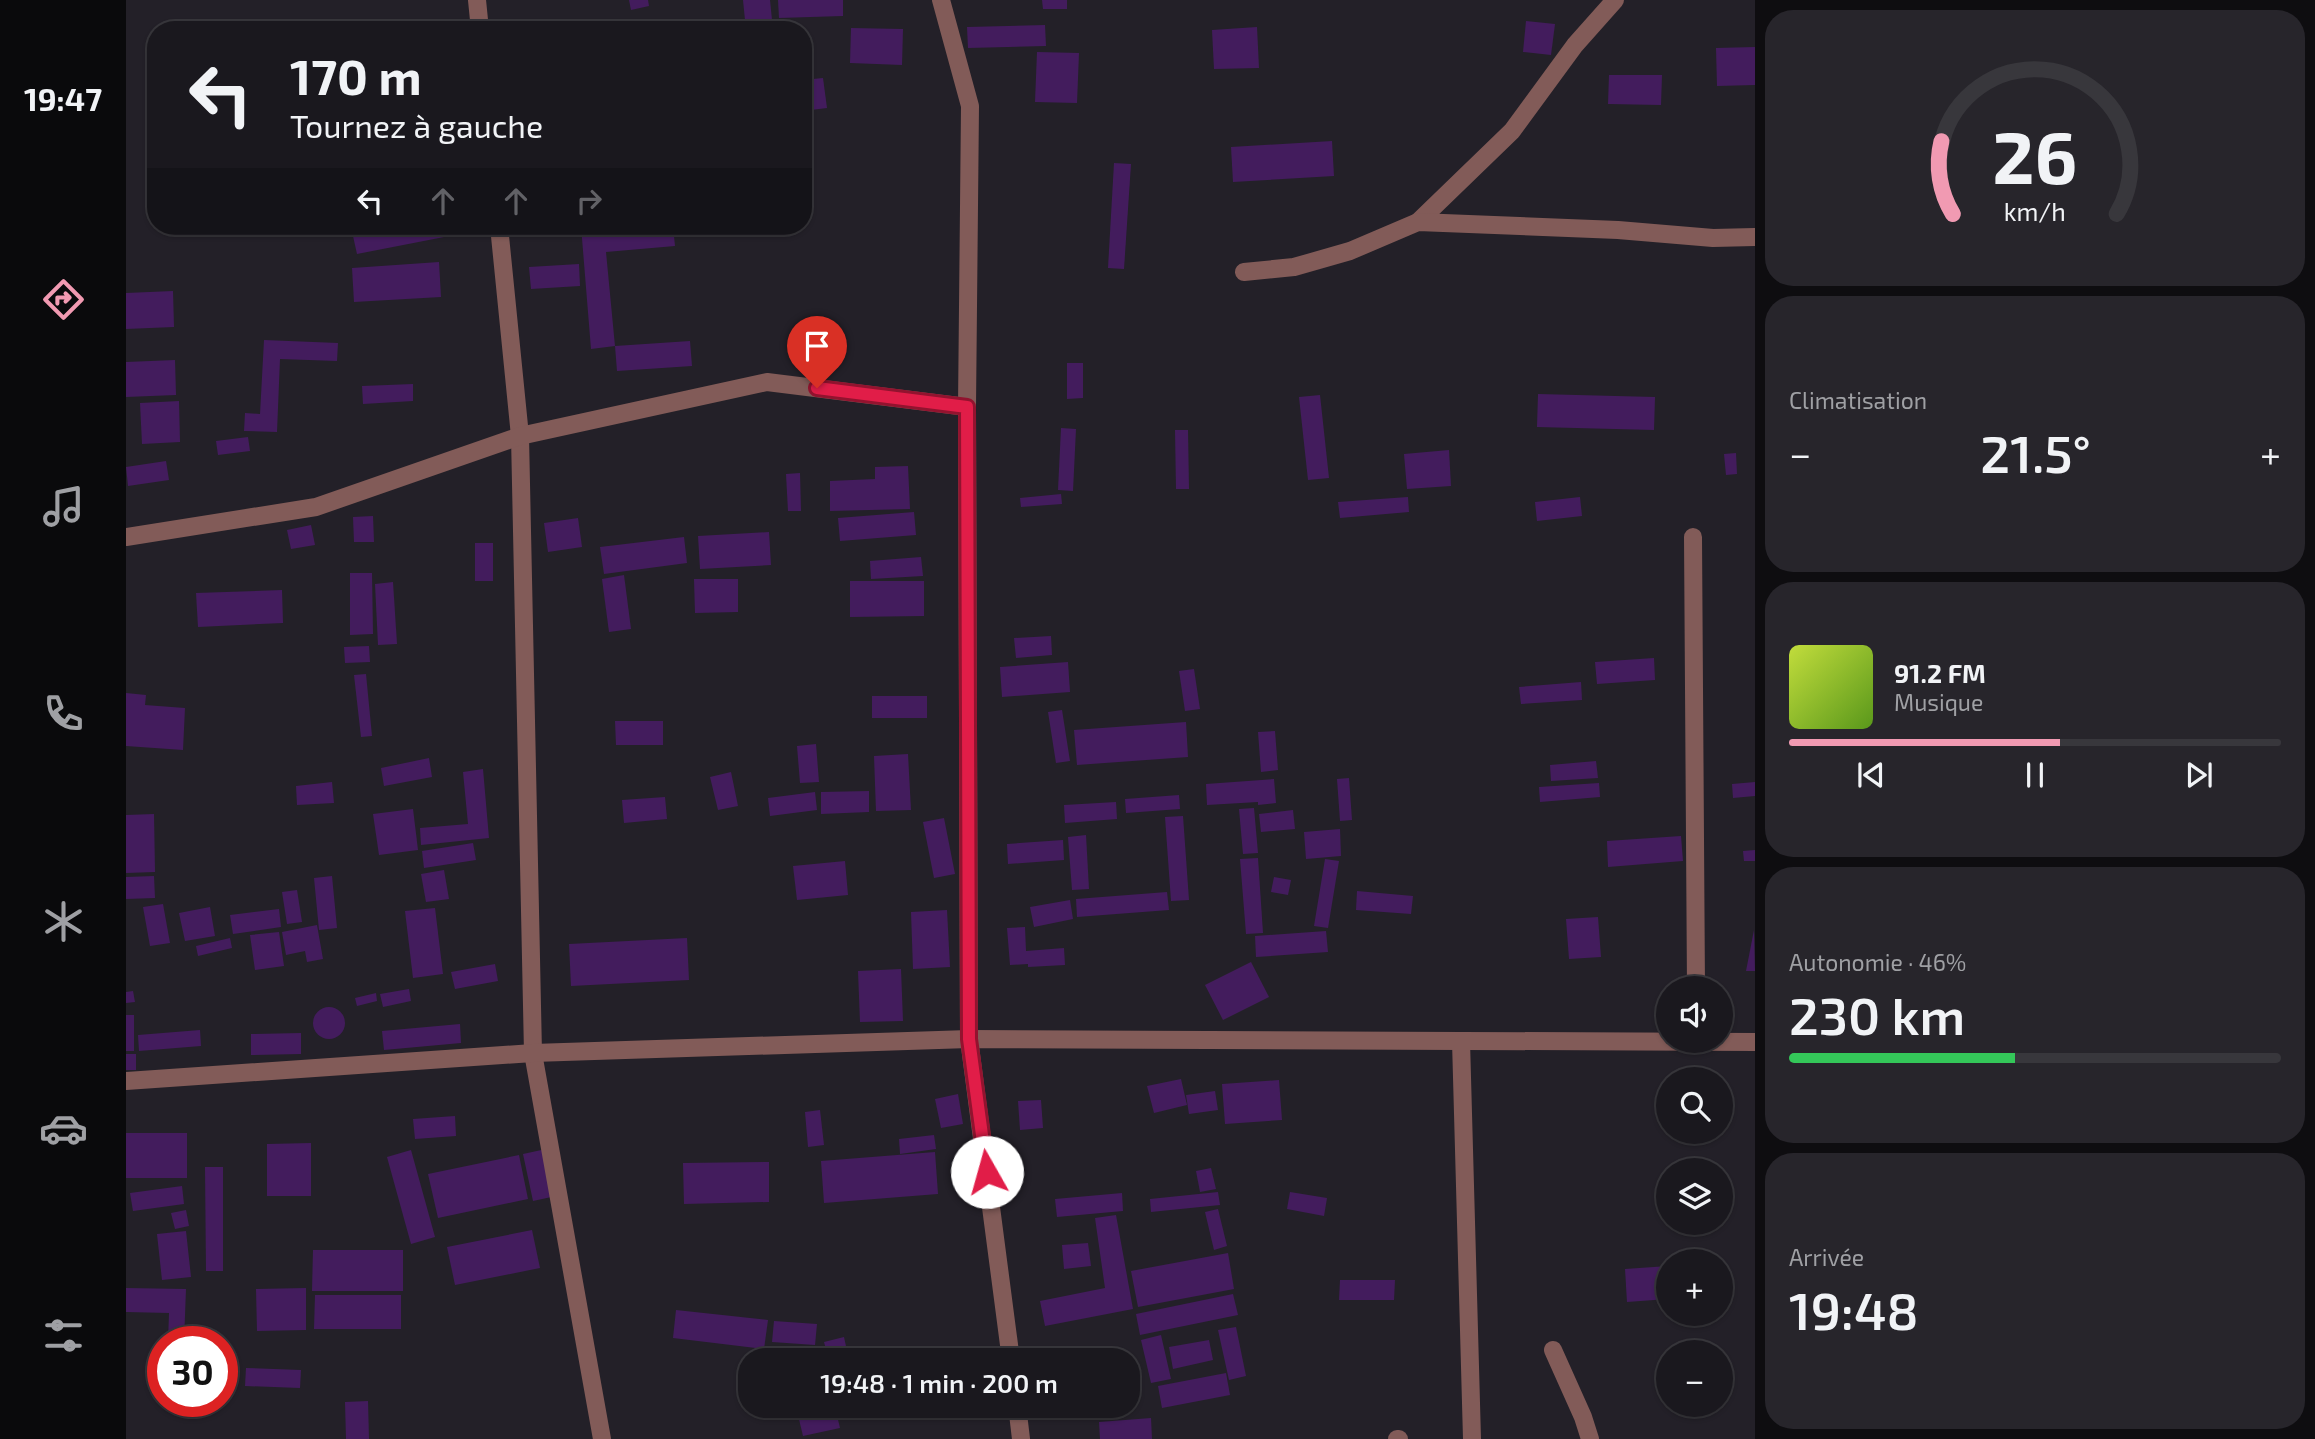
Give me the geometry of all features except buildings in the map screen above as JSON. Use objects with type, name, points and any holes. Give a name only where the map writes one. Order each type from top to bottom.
[{"type":"street","points":[[477,0],[479,21]]},
{"type":"street","points":[[941,0],[970,106],[967,407],[969,1039],[1009,1348]]},
{"type":"street","points":[[1244,272],[1294,267],[1350,251],[1418,222],[1512,131],[1575,45],[1615,0]]},
{"type":"street","points":[[1418,222],[1618,230],[1713,238],[1755,237]]},
{"type":"street","points":[[500,235],[520,436],[533,1053],[602,1439]]},
{"type":"street","points":[[126,537],[316,506],[520,436],[767,382],[967,407]]},
{"type":"street","points":[[1693,537],[1696,976]]},
{"type":"street","points":[[126,1082],[533,1053],[969,1039],[1656,1042]]},
{"type":"street","points":[[1461,1041],[1472,1439]]},
{"type":"street","points":[[1733,1042],[1755,1042]]},
{"type":"street","points":[[1553,1350],[1590,1439]]},
{"type":"street","points":[[1019,1418],[1021,1439]]},
{"type":"route","points":[[817,388],[967,407],[969,1039],[987,1172]]}]
